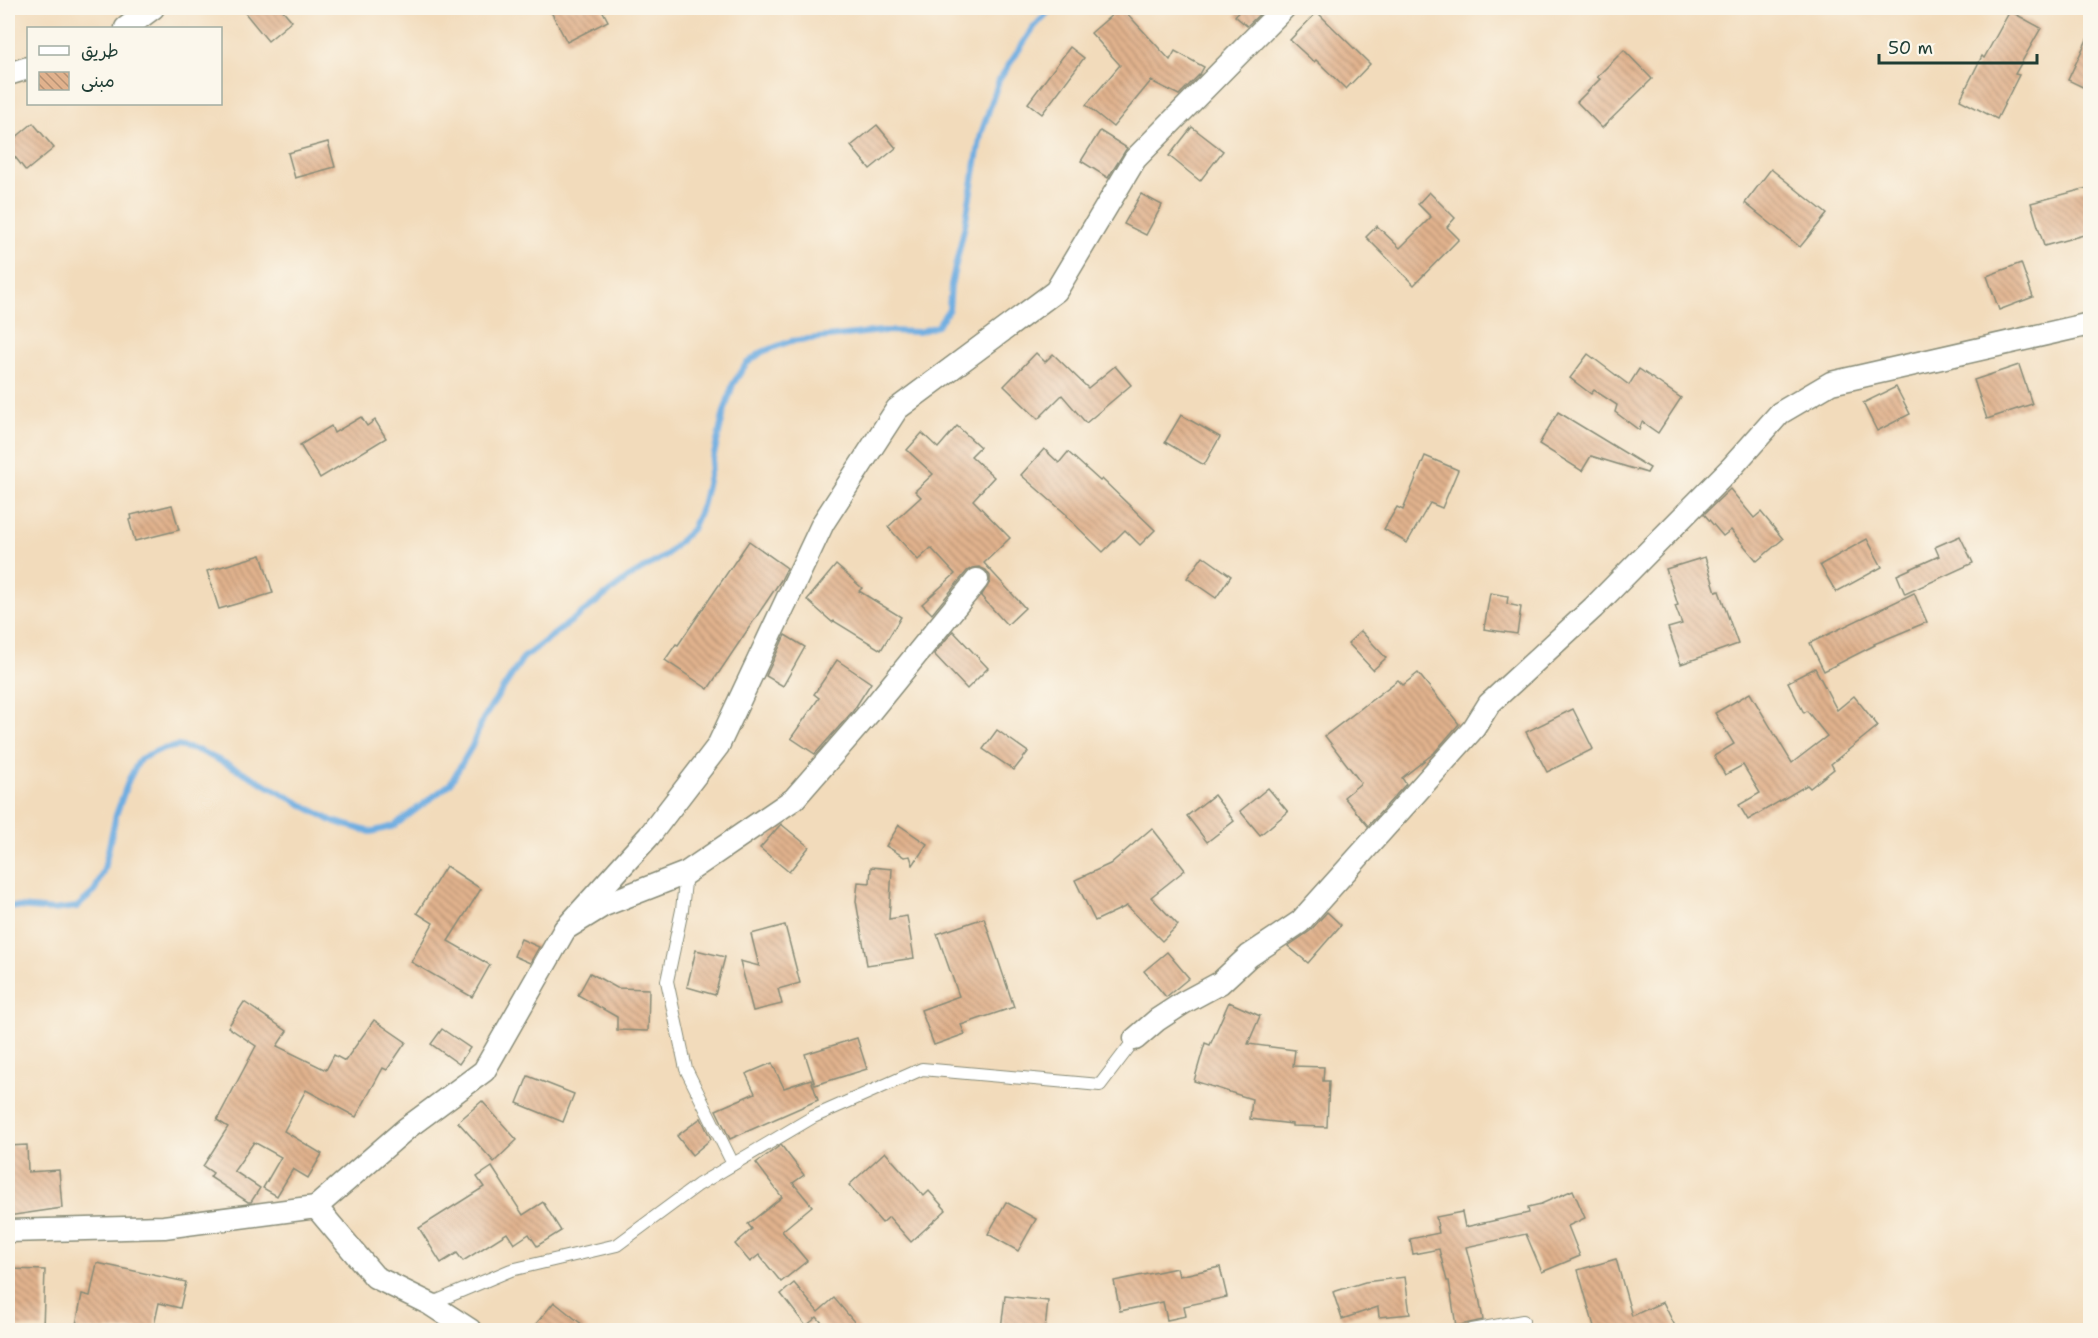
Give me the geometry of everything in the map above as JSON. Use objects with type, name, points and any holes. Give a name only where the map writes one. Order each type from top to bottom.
[{"type":"street","points":[[127,27],[153,8]]},
{"type":"street","points":[[8,1231],[164,1227],[316,1207],[407,1128],[484,1071],[565,929],[650,836],[718,746],[823,523],[897,409],[1056,291],[1136,159],[1284,8]]},
{"type":"street","points":[[8,74],[27,68]]},
{"type":"street","points":[[1135,1039],[1183,1003],[1220,982],[1249,956],[1300,922],[1474,728],[1489,704],[1593,608],[1731,468],[1780,413],[1831,383],[2091,324]]},
{"type":"street","points":[[565,929],[604,905],[686,873],[794,799],[869,713],[977,580]]},
{"type":"street","points":[[316,1207],[375,1277],[430,1304],[470,1330]]},
{"type":"lane","points":[[686,873],[682,910],[667,981],[686,1069],[733,1164]]},
{"type":"lane","points":[[430,1304],[511,1270],[617,1245],[698,1185],[813,1117],[922,1069],[1100,1085],[1135,1039]]},
{"type":"lane","points":[[1472,1330],[1523,1321]]},
{"type":"building","points":[[241,8],[281,8],[292,21],[268,41]]},
{"type":"building","points":[[549,8],[601,8],[608,21],[567,42]]},
{"type":"building","points":[[1120,8],[1170,60],[1175,51],[1204,67],[1179,95],[1151,81],[1113,127],[1086,105],[1120,65],[1091,33]]},
{"type":"building","points":[[1242,8],[1266,8],[1247,26],[1235,16]]},
{"type":"building","points":[[2010,11],[2041,28],[2015,74],[2019,75],[1997,119],[1960,100],[1982,56],[1984,58]]},
{"type":"building","points":[[1317,12],[1370,64],[1346,89],[1316,60],[1314,62],[1290,40]]},
{"type":"building","points":[[2091,31],[2091,91],[2068,80]]},
{"type":"building","points":[[1070,47],[1084,58],[1042,114],[1028,103]]},
{"type":"building","points":[[1624,50],[1652,79],[1602,128],[1577,102],[1600,79],[1597,77]]},
{"type":"building","points":[[33,123],[54,148],[26,171],[8,148],[8,144]]},
{"type":"building","points":[[877,125],[896,148],[870,169],[851,146]]},
{"type":"building","points":[[1192,127],[1223,151],[1200,181],[1169,156]]},
{"type":"building","points":[[1100,131],[1127,148],[1108,178],[1081,161]]},
{"type":"building","points":[[328,142],[335,167],[295,178],[288,153]]},
{"type":"building","points":[[1771,169],[1827,214],[1800,247],[1745,203]]},
{"type":"building","points":[[2091,187],[2091,233],[2044,246],[2031,203]]},
{"type":"building","points":[[1429,192],[1455,218],[1447,227],[1459,239],[1414,285],[1366,237],[1377,226],[1400,248],[1431,217],[1418,204]]},
{"type":"building","points":[[1141,194],[1162,205],[1146,235],[1124,224]]},
{"type":"building","points":[[2021,263],[2033,297],[1999,310],[1987,276]]},
{"type":"building","points":[[1036,353],[1045,362],[1053,354],[1088,388],[1115,366],[1131,385],[1086,423],[1062,395],[1038,419],[1004,386]]},
{"type":"building","points":[[1588,354],[1629,385],[1639,369],[1681,398],[1658,433],[1642,422],[1639,430],[1615,412],[1617,405],[1594,390],[1591,394],[1570,378]]},
{"type":"building","points":[[2019,365],[2032,404],[1987,419],[1974,380]]},
{"type":"building","points":[[1896,387],[1910,414],[1877,431],[1863,403]]},
{"type":"building","points":[[1558,412],[1650,468],[1647,473],[1591,456],[1582,471],[1539,444]]},
{"type":"building","points":[[1181,415],[1220,437],[1204,465],[1165,442]]},
{"type":"building","points":[[361,417],[367,426],[375,420],[386,438],[320,478],[300,445],[331,426],[334,433]]},
{"type":"building","points":[[957,426],[980,447],[971,456],[994,477],[973,500],[1010,538],[984,563],[1025,608],[1007,625],[981,596],[990,582],[990,576],[986,570],[979,567],[967,571],[932,614],[922,604],[955,574],[931,548],[918,560],[888,527],[921,497],[915,491],[933,474],[907,450],[922,433],[938,448]]},
{"type":"building","points":[[1044,449],[1059,463],[1068,452],[1100,481],[1102,479],[1155,530],[1140,545],[1125,530],[1103,552],[1067,515],[1021,475]]},
{"type":"building","points":[[1425,456],[1458,470],[1442,508],[1430,503],[1407,543],[1384,529],[1397,507],[1403,510]]},
{"type":"building","points":[[1730,489],[1754,518],[1761,512],[1783,539],[1757,561],[1731,530],[1723,536],[1704,514]]},
{"type":"building","points":[[172,505],[179,530],[135,541],[129,520],[132,519],[131,515]]},
{"type":"building","points":[[1960,536],[1973,563],[1905,594],[1897,575],[1939,556],[1935,547]]},
{"type":"building","points":[[1867,539],[1882,567],[1836,592],[1820,565]]},
{"type":"building","points":[[749,541],[787,568],[708,689],[665,660],[676,644],[678,645]]},
{"type":"building","points":[[261,555],[273,593],[219,609],[207,571]]},
{"type":"building","points":[[1203,556],[1231,576],[1216,598],[1187,578]]},
{"type":"building","points":[[1705,557],[1716,592],[1719,591],[1738,644],[1681,664],[1668,628],[1682,624],[1666,569]]},
{"type":"building","points":[[836,565],[862,588],[859,591],[901,617],[881,650],[834,621],[832,622],[807,600]]},
{"type":"building","points":[[1490,593],[1508,596],[1507,604],[1521,607],[1517,634],[1484,629]]},
{"type":"building","points":[[1914,593],[1927,622],[1874,644],[1824,671],[1810,643]]},
{"type":"building","points":[[953,631],[988,668],[967,689],[934,654]]},
{"type":"building","points":[[1361,631],[1386,658],[1373,670],[1348,643]]},
{"type":"building","points":[[785,635],[805,647],[783,686],[766,676]]},
{"type":"building","points":[[837,660],[871,683],[853,711],[815,754],[791,738],[819,698],[814,694]]},
{"type":"building","points":[[1815,668],[1837,710],[1854,696],[1878,726],[1831,764],[1834,769],[1810,788],[1807,785],[1748,820],[1739,805],[1760,793],[1743,765],[1725,775],[1714,756],[1734,744],[1715,713],[1750,693],[1792,763],[1827,736],[1807,711],[1804,713],[1788,682]]},
{"type":"building","points":[[1418,673],[1459,724],[1434,753],[1402,778],[1406,784],[1368,826],[1344,797],[1361,783],[1325,736],[1398,680],[1403,685]]},
{"type":"building","points":[[1573,709],[1593,749],[1547,772],[1526,732]]},
{"type":"building","points":[[997,730],[1028,752],[1014,770],[983,749]]},
{"type":"building","points":[[1268,788],[1288,812],[1260,835],[1240,811]]},
{"type":"building","points":[[1214,795],[1234,821],[1207,842],[1187,816]]},
{"type":"building","points":[[781,824],[809,847],[789,872],[760,848]]},
{"type":"building","points":[[899,825],[927,844],[913,865],[910,856],[904,857],[886,846]]},
{"type":"building","points":[[1152,828],[1185,870],[1151,897],[1178,925],[1162,941],[1127,906],[1095,921],[1075,880],[1110,864]]},
{"type":"building","points":[[446,866],[481,889],[448,941],[490,965],[472,997],[411,962],[433,923],[417,913]]},
{"type":"building","points":[[871,867],[892,869],[889,919],[907,916],[914,958],[867,965],[856,901],[858,882],[870,883]]},
{"type":"building","points":[[1327,912],[1341,925],[1308,963],[1288,946],[1310,931]]},
{"type":"building","points":[[984,918],[1014,1007],[961,1025],[965,1034],[934,1045],[921,1010],[959,996],[937,934]]},
{"type":"building","points":[[785,925],[800,983],[778,989],[782,1004],[753,1011],[740,961],[759,966],[751,934]]},
{"type":"building","points":[[521,939],[539,947],[530,963],[514,956]]},
{"type":"building","points":[[696,950],[725,957],[715,995],[687,987]]},
{"type":"building","points":[[1167,952],[1189,978],[1166,997],[1144,971]]},
{"type":"building","points":[[590,973],[617,988],[649,989],[648,1031],[617,1030],[617,1017],[578,995]]},
{"type":"building","points":[[244,1002],[287,1031],[277,1046],[326,1070],[334,1055],[345,1061],[374,1020],[406,1042],[387,1070],[383,1068],[356,1117],[306,1090],[284,1131],[322,1154],[308,1178],[293,1169],[277,1196],[263,1188],[281,1157],[254,1142],[234,1171],[260,1188],[251,1202],[210,1177],[213,1173],[203,1166],[228,1127],[217,1120],[256,1046],[228,1027]]},
{"type":"building","points":[[1229,1002],[1260,1016],[1248,1044],[1295,1050],[1293,1066],[1324,1067],[1323,1081],[1329,1081],[1327,1127],[1292,1126],[1292,1124],[1250,1119],[1252,1099],[1194,1081],[1205,1043],[1210,1045]]},
{"type":"building","points":[[442,1029],[470,1048],[459,1064],[431,1044]]},
{"type":"building","points":[[857,1038],[867,1069],[815,1085],[805,1054]]},
{"type":"building","points":[[772,1063],[784,1088],[811,1079],[818,1100],[730,1139],[716,1110],[755,1093],[746,1074]]},
{"type":"building","points":[[528,1076],[574,1094],[563,1122],[517,1103]]},
{"type":"building","points":[[482,1101],[517,1140],[494,1162],[458,1122]]},
{"type":"building","points":[[701,1118],[711,1139],[692,1155],[677,1136]]},
{"type":"building","points":[[27,1145],[28,1172],[59,1170],[62,1208],[8,1216],[8,1146]]},
{"type":"building","points":[[781,1145],[804,1175],[793,1183],[812,1206],[782,1231],[807,1261],[781,1282],[759,1255],[750,1262],[735,1244],[752,1229],[748,1224],[782,1197],[756,1163]]},
{"type":"building","points":[[885,1152],[924,1196],[929,1191],[946,1210],[911,1242],[889,1217],[882,1223],[849,1185]]},
{"type":"building","points":[[492,1167],[523,1215],[543,1202],[561,1231],[537,1246],[529,1234],[514,1244],[507,1233],[463,1261],[457,1253],[441,1263],[419,1228],[484,1187],[477,1177]]},
{"type":"building","points":[[1573,1190],[1585,1218],[1568,1226],[1580,1256],[1542,1272],[1526,1234],[1466,1247],[1483,1320],[1456,1326],[1449,1281],[1447,1281],[1439,1249],[1413,1254],[1410,1239],[1439,1233],[1436,1217],[1462,1212],[1465,1227],[1529,1213],[1528,1207]]},
{"type":"building","points":[[1006,1202],[1036,1219],[1018,1251],[988,1234]]},
{"type":"building","points":[[1616,1259],[1632,1316],[1663,1302],[1677,1330],[1595,1330],[1578,1270]]},
{"type":"building","points":[[97,1263],[186,1282],[180,1308],[159,1303],[153,1330],[75,1330],[82,1294],[90,1296]]},
{"type":"building","points":[[1220,1267],[1227,1297],[1184,1306],[1186,1316],[1167,1320],[1163,1302],[1120,1311],[1114,1281],[1177,1268],[1179,1276]]},
{"type":"building","points":[[8,1269],[45,1270],[43,1328],[8,1327]]},
{"type":"building","points":[[1405,1277],[1410,1314],[1379,1317],[1378,1307],[1342,1319],[1333,1292],[1365,1282]]},
{"type":"building","points":[[794,1283],[818,1312],[834,1298],[861,1330],[828,1330],[817,1317],[806,1326],[781,1294]]},
{"type":"building","points":[[1005,1296],[1048,1301],[1045,1330],[1001,1329]]},
{"type":"building","points":[[554,1302],[589,1330],[531,1330]]},
{"type":"waterway","points":[[8,906],[53,910],[77,907],[94,892],[104,869],[116,815],[129,779],[140,759],[159,750],[178,746],[200,751],[332,821],[371,832],[394,826],[450,784],[472,746],[483,719],[523,658],[629,577],[665,556],[692,529],[702,506],[724,412],[733,384],[746,364],[762,352],[791,341],[882,331],[919,332],[937,326],[949,309],[951,285],[965,225],[981,134],[999,80],[1034,27],[1052,8]]}]
